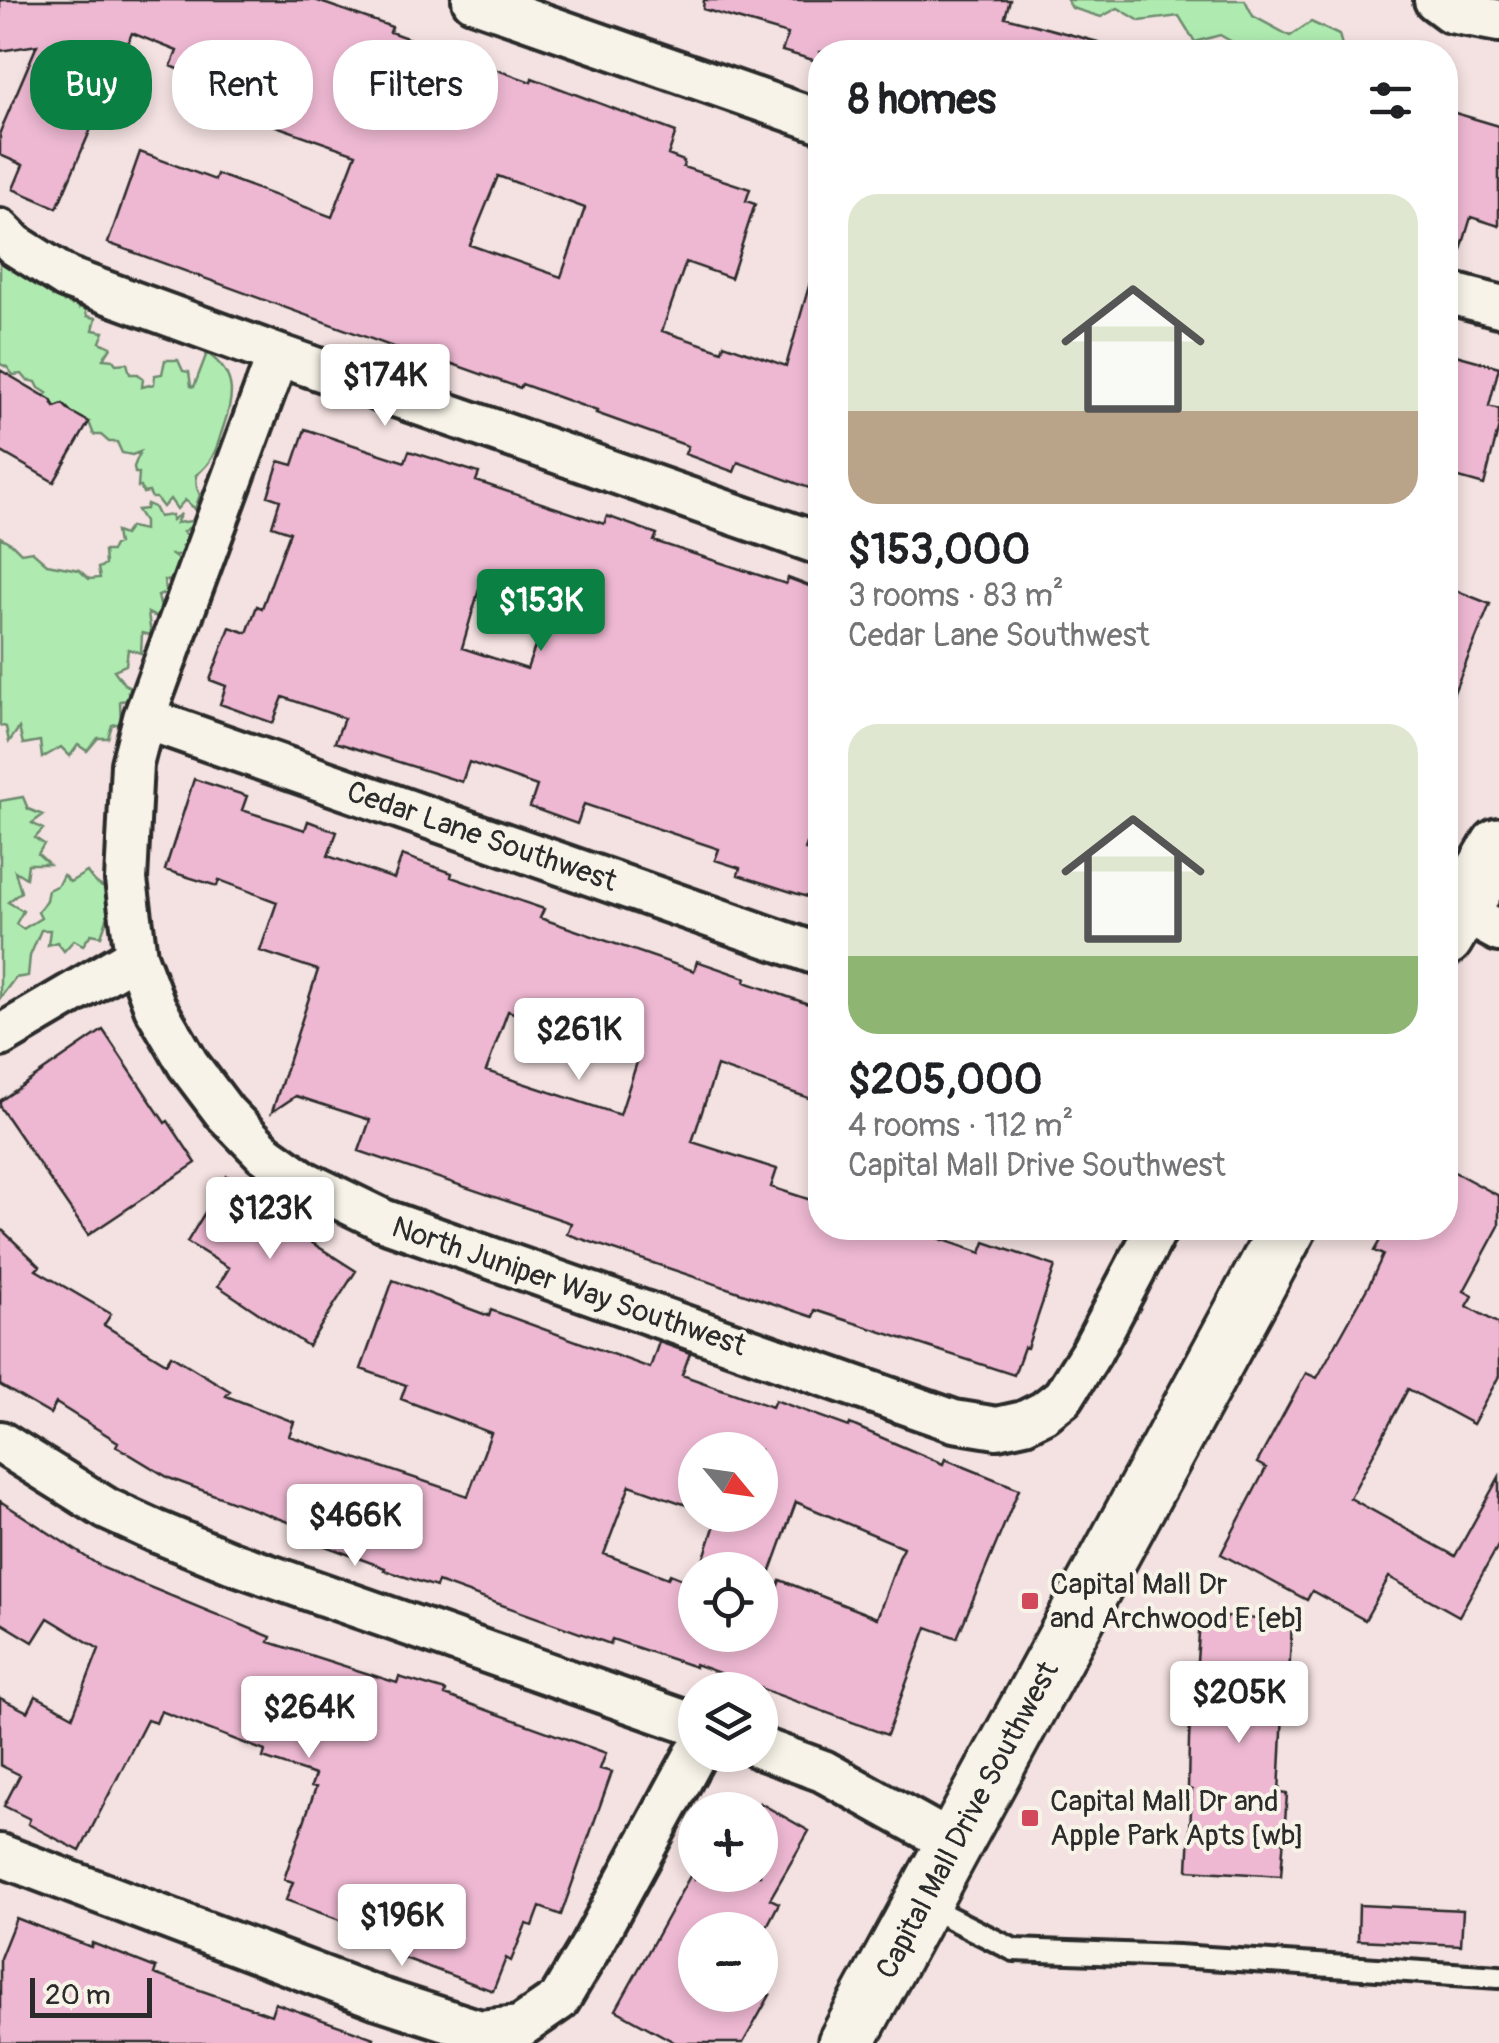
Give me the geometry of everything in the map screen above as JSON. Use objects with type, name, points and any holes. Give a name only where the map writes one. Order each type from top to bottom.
[{"type":"street","points":[[473,0],[808,117]]},
{"type":"street","points":[[1443,6],[1499,21]]},
{"type":"street","points":[[0,230],[15,245],[67,278],[808,540]]},
{"type":"street","points":[[1458,295],[1499,306]]},
{"type":"street","name":"North Juniper Way Southwest","points":[[278,354],[144,718],[132,764],[126,880],[136,956],[155,1007],[188,1064],[225,1113],[264,1153],[305,1182],[383,1220],[954,1422],[997,1428],[1024,1422],[1063,1397],[1092,1352],[1152,1240]]},
{"type":"street","name":"Cedar Lane Southwest","points":[[144,718],[808,951]]},
{"type":"street","points":[[1468,927],[1499,846]]},
{"type":"street","points":[[0,1036],[136,956]]},
{"type":"street","name":"Capital Mall Drive Southwest","points":[[846,2043],[1281,1240]]},
{"type":"street","points":[[0,1442],[107,1509],[155,1532],[233,1563],[678,1718]]},
{"type":"street","points":[[778,1755],[823,1771],[954,1844]]},
{"type":"street","points":[[0,1855],[378,1998],[480,2031],[520,2028],[559,2000],[686,1772]]},
{"type":"lane","points":[[922,1904],[1014,1950],[1178,1956],[1499,1977]]},
{"type":"green space","points":[[1067,0],[1245,0],[1253,16],[1290,36],[1311,22],[1339,35],[1340,40],[1229,40],[1220,35],[1194,40],[1179,16],[1140,21],[1118,8],[1101,17],[1072,8]]},
{"type":"green space","points":[[0,225],[58,288],[53,297],[64,298],[64,302],[71,299],[72,305],[77,301],[79,308],[84,304],[87,316],[96,318],[93,330],[104,332],[100,342],[111,347],[103,359],[127,363],[130,374],[143,379],[142,387],[154,384],[155,375],[162,374],[165,360],[178,360],[183,371],[189,372],[194,387],[207,353],[225,371],[231,390],[228,411],[212,457],[196,475],[200,495],[195,509],[185,500],[177,509],[170,499],[163,507],[149,492],[143,493],[134,467],[140,452],[122,453],[117,442],[94,435],[89,422],[55,407],[36,382],[22,374],[13,375],[0,364]]},
{"type":"green space","points":[[147,504],[154,507],[159,517],[172,515],[172,520],[181,514],[176,523],[200,520],[183,532],[196,544],[182,546],[188,555],[172,555],[192,569],[177,582],[164,580],[166,593],[158,596],[164,621],[148,613],[151,635],[142,633],[141,653],[128,649],[126,665],[114,670],[124,684],[137,690],[128,692],[130,700],[120,701],[121,723],[112,725],[108,738],[98,738],[87,751],[78,745],[70,756],[61,747],[42,758],[40,741],[23,744],[19,728],[9,742],[6,727],[0,725],[0,537],[21,553],[32,551],[47,564],[79,570],[89,579],[100,578],[98,568],[105,565],[104,551],[111,551],[118,544],[116,532],[124,535],[130,527],[144,530],[137,510],[146,509]]},
{"type":"green space","points":[[23,797],[28,809],[43,815],[32,823],[43,829],[35,838],[44,844],[38,854],[49,864],[28,864],[26,878],[15,871],[21,892],[8,902],[23,911],[16,924],[23,929],[41,918],[38,912],[48,890],[58,885],[63,875],[70,882],[87,872],[100,885],[117,892],[108,903],[117,914],[107,919],[101,936],[91,934],[83,945],[74,940],[64,951],[57,942],[48,945],[50,930],[41,930],[30,956],[28,976],[15,978],[0,998],[0,801]]},
{"type":"building","points":[[0,0],[315,0],[392,27],[390,32],[413,40],[333,40],[333,130],[498,130],[498,70],[531,82],[532,78],[676,132],[668,155],[684,161],[683,167],[750,189],[746,201],[755,204],[731,278],[686,262],[662,331],[722,351],[724,344],[786,366],[808,289],[808,488],[738,462],[734,472],[685,454],[688,446],[597,411],[522,384],[520,388],[450,363],[448,367],[108,243],[140,152],[215,180],[217,174],[332,217],[356,154],[287,130],[313,130],[313,40],[172,40],[172,49],[132,33],[129,40],[30,40],[30,46],[0,51]],"holes":[[[498,176],[585,208],[561,277],[470,245]]]},
{"type":"building","points":[[704,0],[1010,0],[1005,17],[1091,40],[808,40],[808,59],[782,51],[788,34],[703,9]]},
{"type":"building","points":[[30,61],[30,130],[90,130],[57,208],[13,189],[23,165],[0,155],[0,132]]},
{"type":"building","points":[[1458,114],[1499,126],[1499,226],[1471,217],[1458,260]]},
{"type":"building","points":[[1458,356],[1499,367],[1489,406],[1499,409],[1499,426],[1484,485],[1458,478]]},
{"type":"building","points":[[0,370],[51,400],[55,407],[63,404],[89,422],[54,482],[0,451]]},
{"type":"building","points":[[305,429],[405,462],[409,451],[479,473],[476,481],[604,524],[607,516],[657,534],[654,541],[786,584],[788,578],[808,586],[805,850],[808,897],[738,875],[740,868],[715,860],[719,849],[584,804],[577,824],[530,807],[537,786],[469,762],[462,782],[335,742],[344,718],[283,697],[273,723],[220,704],[226,686],[210,680],[230,627],[247,633],[257,606],[262,608],[290,532],[272,526],[280,500],[268,496],[279,461],[293,465]],"holes":[[[482,579],[551,602],[527,669],[462,648]]]},
{"type":"building","points":[[1458,591],[1490,604],[1458,683]]},
{"type":"building","points":[[194,779],[247,796],[242,810],[305,830],[308,821],[337,832],[328,856],[394,879],[402,855],[452,873],[451,877],[544,909],[540,918],[694,971],[697,961],[808,1004],[808,1098],[717,1066],[692,1142],[777,1169],[771,1187],[808,1199],[808,1240],[944,1240],[981,1253],[985,1242],[1055,1266],[1014,1375],[815,1310],[813,1317],[567,1234],[571,1223],[359,1151],[370,1120],[296,1096],[272,1112],[318,970],[260,951],[277,902],[219,880],[217,886],[165,870]],"holes":[[[508,1011],[639,1056],[620,1115],[486,1071]]]},
{"type":"building","points":[[103,1030],[196,1163],[88,1235],[0,1107],[0,1101]]},
{"type":"building","points":[[1458,1174],[1499,1196],[1499,1226],[1464,1291],[1473,1296],[1467,1306],[1499,1324],[1499,1376],[1473,1424],[1408,1389],[1350,1498],[1455,1556],[1499,1477],[1499,1544],[1459,1616],[1389,1577],[1365,1620],[1312,1591],[1307,1600],[1221,1554],[1266,1468],[1257,1463],[1306,1373],[1317,1378],[1370,1283],[1383,1255],[1374,1251],[1380,1240],[1458,1240]]},
{"type":"building","points":[[227,1176],[270,1202],[264,1212],[356,1271],[308,1346],[218,1286],[229,1268],[187,1242]]},
{"type":"building","points":[[0,1228],[40,1266],[36,1270],[111,1314],[104,1325],[166,1363],[171,1355],[230,1391],[226,1396],[294,1422],[289,1436],[468,1496],[491,1433],[401,1399],[406,1385],[361,1369],[393,1280],[489,1316],[491,1310],[650,1368],[659,1342],[690,1353],[682,1375],[772,1407],[775,1400],[849,1427],[850,1424],[943,1464],[945,1459],[1019,1489],[957,1638],[927,1627],[887,1735],[778,1695],[778,1672],[717,1672],[695,1667],[612,1639],[610,1644],[438,1582],[436,1587],[384,1570],[312,1541],[315,1532],[169,1478],[56,1403],[50,1414],[0,1385]],"holes":[[[678,1432],[778,1432],[778,1532],[712,1532],[706,1552],[778,1552],[796,1502],[903,1547],[877,1618],[780,1580],[778,1652],[678,1652],[678,1577],[670,1574],[668,1578],[604,1554],[630,1485],[678,1502]]]},
{"type":"building","points":[[0,1501],[103,1568],[271,1637],[269,1642],[397,1683],[399,1677],[446,1691],[445,1695],[606,1753],[600,1769],[612,1772],[561,1915],[540,1907],[533,1926],[526,1924],[511,1961],[506,1958],[493,1991],[391,1953],[395,1946],[373,1938],[375,1933],[286,1900],[293,1882],[284,1879],[316,1787],[311,1786],[315,1775],[263,1758],[265,1751],[161,1711],[156,1723],[147,1720],[80,1851],[28,1824],[30,1819],[4,1806],[20,1775],[0,1765],[0,1698],[28,1712],[36,1696],[73,1716],[99,1649],[48,1618],[33,1642],[0,1622]]},
{"type":"building","points":[[1200,1619],[1292,1621],[1279,1793],[1287,1794],[1281,1876],[1188,1870],[1192,1790],[1188,1789],[1189,1740]]},
{"type":"building","points":[[778,1813],[809,1831],[778,1885]]},
{"type":"building","points":[[681,1892],[774,1892],[770,1899],[779,1903],[774,1912],[678,1912],[678,2012],[760,2012],[743,2043],[676,2043],[616,2010]]},
{"type":"building","points":[[1359,1905],[1463,1910],[1461,1945],[1358,1940]]},
{"type":"building","points":[[16,1918],[91,1947],[92,1943],[156,1968],[154,1974],[271,2015],[275,2003],[374,2038],[373,2043],[0,2043],[0,1958]]},
{"type":"place","name":"Capital Mall Dr and Archwood E [eb]","points":[[1030,1601]]},
{"type":"place","name":"Capital Mall Dr and Apple Park Apts [wb]","points":[[1030,1818]]}]
